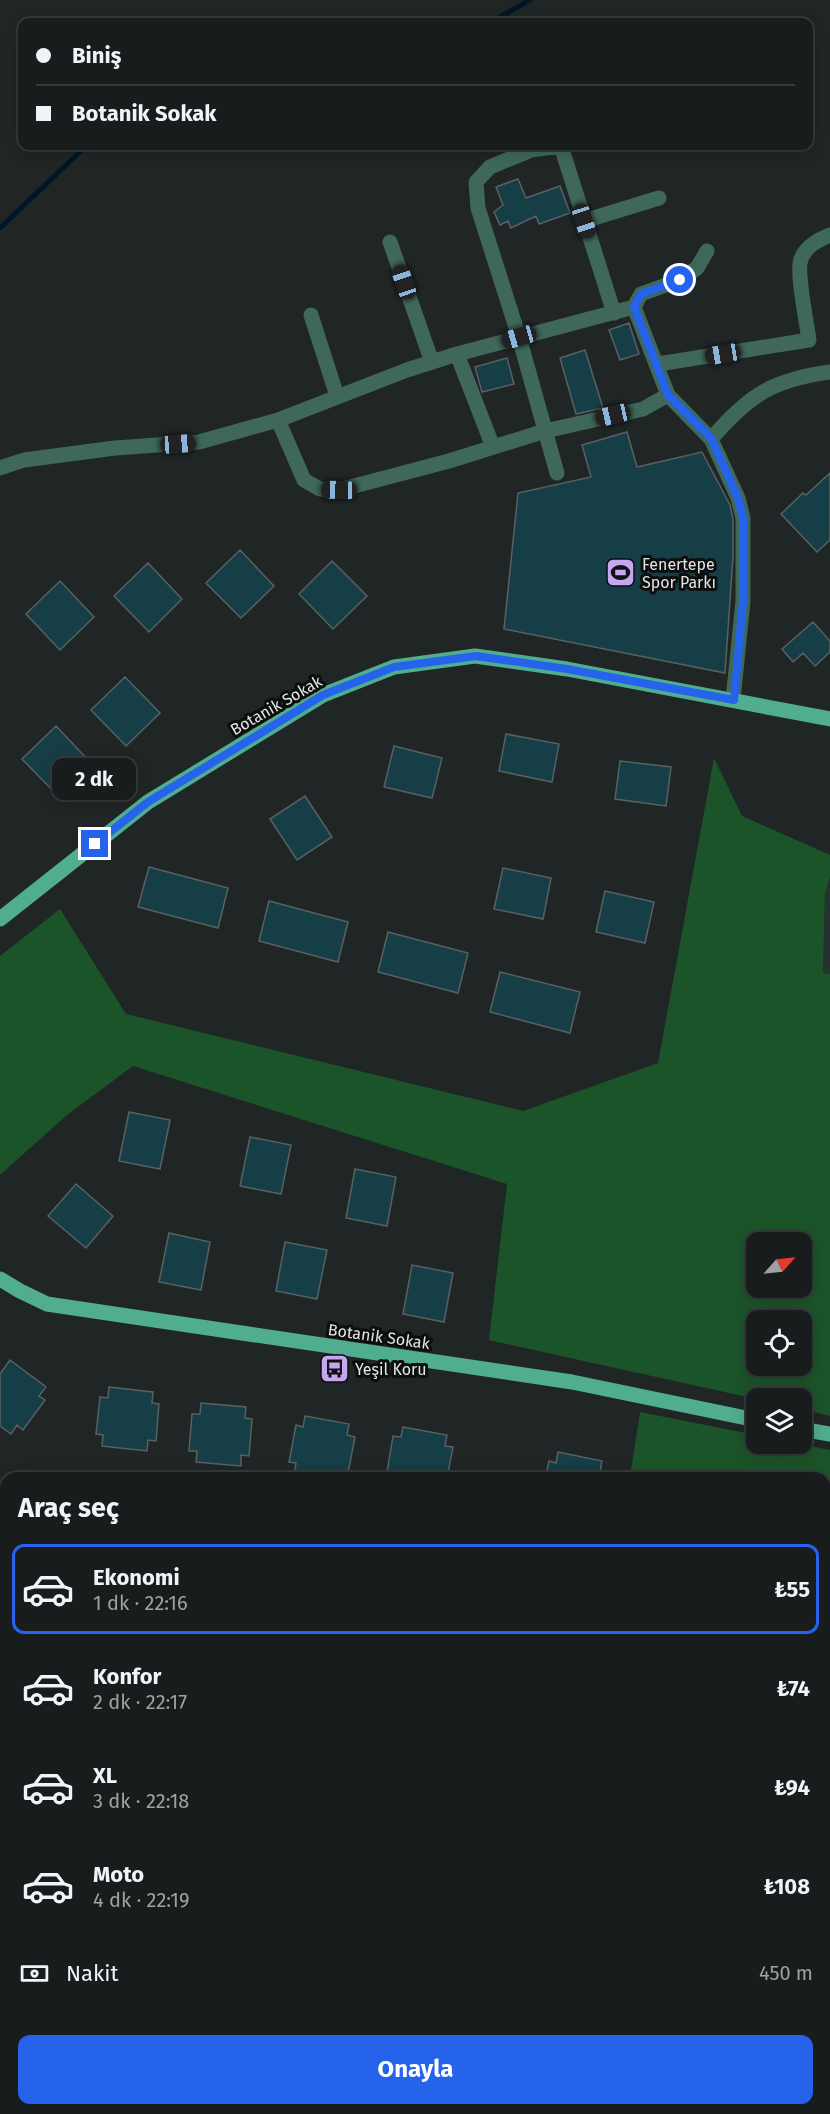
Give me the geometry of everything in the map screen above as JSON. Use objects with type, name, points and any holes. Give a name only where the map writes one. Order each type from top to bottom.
[{"type":"main road","name":"Botanik Sokak","points":[[0,919],[148,802],[323,695],[394,667],[476,656],[567,669],[830,719]]},
{"type":"main road","name":"Botanik Sokak","points":[[0,1279],[46,1304],[572,1382],[746,1418]]},
{"type":"main road","points":[[812,1431],[830,1434]]},
{"type":"street","points":[[531,150],[490,167],[476,182],[478,208],[519,337],[557,473]]},
{"type":"street","points":[[562,150],[614,313]]},
{"type":"street","points":[[584,221],[659,198]]},
{"type":"street","points":[[658,364],[809,340],[800,260],[811,244],[830,236]]},
{"type":"street","points":[[390,242],[432,362]]},
{"type":"street","points":[[0,468],[24,460],[115,448],[199,442],[278,420],[457,354],[634,307],[641,294],[680,280],[697,268],[707,251]]},
{"type":"street","points":[[634,307],[658,364],[668,395],[711,438],[738,498],[743,518],[743,601],[734,700]]},
{"type":"street","points":[[311,315],[338,396]]},
{"type":"street","points":[[457,354],[493,447]]},
{"type":"street","points":[[711,438],[735,412],[776,384],[830,372]]},
{"type":"street","points":[[278,420],[304,480],[320,489],[339,490],[449,461],[545,431],[643,408],[668,395]]},
{"type":"shaded area","points":[[830,876],[830,974],[823,974],[825,893]]},
{"type":"green space","points":[[714,758],[742,816],[830,855],[830,876],[825,893],[823,973],[830,974],[830,1416],[812,1412],[812,1388],[746,1388],[746,1397],[489,1340],[507,1184],[133,1066],[67,1115],[0,1175],[0,956],[60,909],[126,1014],[523,1111],[658,1063]]},
{"type":"green space","points":[[640,1412],[746,1433],[746,1454],[812,1454],[812,1446],[830,1450],[830,1472],[631,1472]]},
{"type":"building","points":[[518,179],[526,198],[560,186],[570,213],[539,224],[536,216],[511,228],[508,221],[500,225],[494,212],[503,205],[496,187]]},
{"type":"building","points":[[629,323],[639,354],[620,360],[609,330]]},
{"type":"building","points":[[585,350],[603,408],[576,414],[560,358]]},
{"type":"building","points":[[507,358],[514,384],[482,392],[475,367]]},
{"type":"building","name":"Fenertepe Spor Parkı","points":[[627,432],[637,467],[702,452],[730,505],[733,519],[733,556],[725,673],[504,629],[518,493],[591,477],[582,445]]},
{"type":"building","points":[[830,473],[830,540],[817,552],[781,514],[803,493],[806,495]]},
{"type":"building","points":[[240,550],[274,586],[241,618],[206,583]]},
{"type":"building","points":[[332,561],[367,596],[333,629],[299,594]]},
{"type":"building","points":[[148,563],[182,599],[149,632],[114,596]]},
{"type":"building","points":[[60,581],[94,617],[60,650],[26,614]]},
{"type":"building","points":[[813,622],[830,641],[830,652],[815,666],[803,653],[793,662],[782,649]]},
{"type":"building","points":[[125,677],[160,713],[126,746],[91,710]]},
{"type":"building","points":[[56,726],[90,762],[57,795],[22,759]]},
{"type":"building","points":[[506,734],[559,744],[552,782],[499,771]]},
{"type":"building","points":[[394,746],[442,758],[432,798],[384,787]]},
{"type":"building","points":[[620,761],[671,767],[666,806],[615,799]]},
{"type":"building","points":[[305,796],[332,837],[297,860],[270,819]]},
{"type":"building","points":[[149,867],[228,888],[218,928],[138,907]]},
{"type":"building","points":[[503,868],[551,878],[543,919],[494,909]]},
{"type":"building","points":[[605,891],[654,902],[645,943],[596,932]]},
{"type":"building","points":[[269,901],[348,922],[338,962],[259,941]]},
{"type":"building","points":[[388,932],[468,953],[458,993],[378,972]]},
{"type":"building","points":[[500,972],[580,992],[570,1033],[490,1012]]},
{"type":"building","points":[[129,1112],[170,1120],[160,1169],[119,1161]]},
{"type":"building","points":[[250,1137],[291,1145],[281,1194],[240,1186]]},
{"type":"building","points":[[355,1169],[396,1177],[387,1226],[346,1218]]},
{"type":"building","points":[[76,1184],[113,1216],[86,1248],[48,1216]]},
{"type":"building","points":[[169,1233],[210,1242],[201,1290],[159,1282]]},
{"type":"building","points":[[285,1242],[327,1250],[317,1299],[276,1291]]},
{"type":"building","points":[[412,1265],[453,1273],[444,1322],[403,1314]]},
{"type":"building","points":[[10,1360],[46,1387],[39,1396],[45,1400],[23,1430],[17,1425],[11,1434],[0,1426],[0,1374]]},
{"type":"building","points":[[109,1387],[153,1392],[152,1403],[159,1404],[156,1441],[148,1440],[147,1451],[102,1446],[103,1435],[96,1434],[100,1397],[108,1398]]},
{"type":"building","points":[[201,1403],[246,1407],[245,1418],[252,1419],[249,1456],[241,1455],[241,1466],[196,1462],[197,1451],[189,1451],[192,1414],[200,1414]]},
{"type":"building","points":[[305,1416],[349,1424],[347,1435],[355,1437],[348,1472],[294,1472],[296,1463],[289,1462],[296,1425],[303,1427]]},
{"type":"building","points":[[403,1427],[447,1435],[445,1446],[453,1447],[448,1472],[387,1472],[393,1436],[401,1437]]},
{"type":"building","points":[[558,1452],[602,1461],[600,1472],[546,1472],[549,1461],[556,1463]]},
{"type":"waterway","points":[[498,18],[530,0]]},
{"type":"waterway","points":[[0,228],[82,150]]},
{"type":"place","name":"Fenertepe Spor Parkı","points":[[621,573]]},
{"type":"place","name":"Yeşil Koru","points":[[334,1369]]},
{"type":"route","points":[[95,844],[148,802],[323,695],[394,667],[476,656],[567,669],[734,700],[745,559],[743,518],[738,498],[711,438],[668,395],[658,364],[634,307],[641,294],[680,280]]}]
